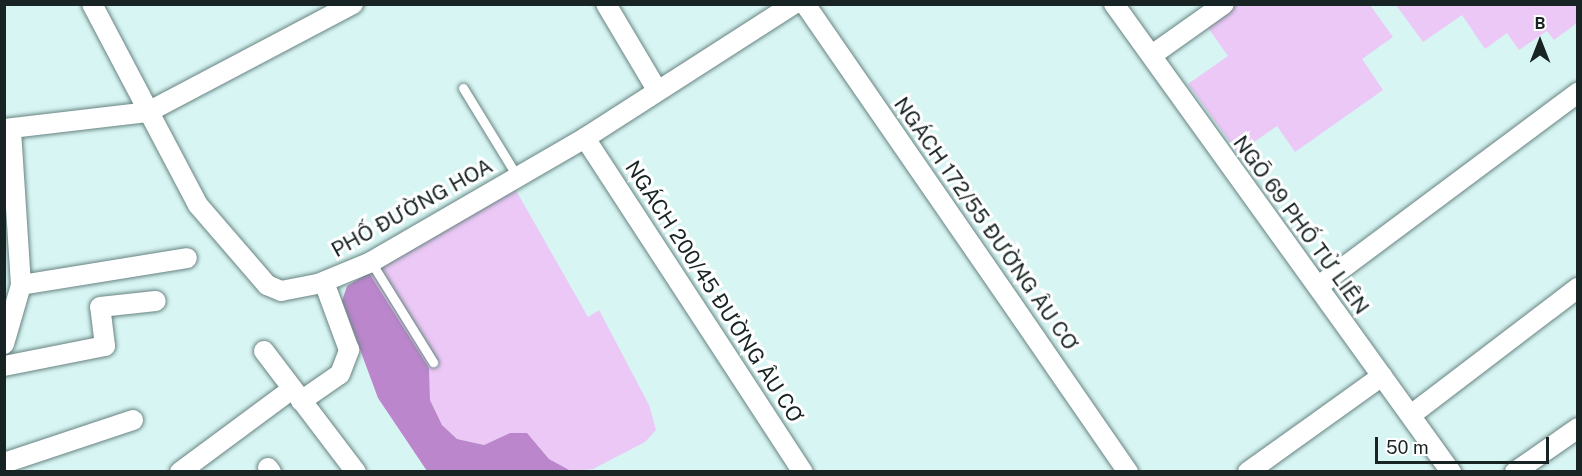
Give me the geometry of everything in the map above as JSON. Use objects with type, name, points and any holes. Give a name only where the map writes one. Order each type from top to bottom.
[{"type":"street","points":[[4,344],[21,285],[8,129],[148,112],[353,4]]},
{"type":"street","points":[[606,4],[657,90]]},
{"type":"street","name":"PHỐ ĐƯỜNG HOA","points":[[93,5],[198,206],[267,285],[281,291],[324,282],[371,262],[585,138],[773,10],[794,4]]},
{"type":"street","name":"NGÁCH 172/55 ĐƯỜNG ÂU CƠ","points":[[805,4],[1128,471]]},
{"type":"street","name":"NGÕ 69 PHỐ TỬ LIÊN","points":[[1114,4],[1320,285],[1451,471]]},
{"type":"street","points":[[1152,55],[1224,4]]},
{"type":"street","points":[[1320,285],[1577,96]]},
{"type":"street","name":"NGÁCH 200/45 ĐƯỜNG ÂU CƠ","points":[[585,138],[803,471]]},
{"type":"street","points":[[21,285],[188,258]]},
{"type":"street","points":[[180,471],[297,395],[340,374],[349,350],[324,282]]},
{"type":"street","points":[[1411,415],[1578,288]]},
{"type":"street","points":[[4,366],[105,346],[100,307],[156,301]]},
{"type":"street","points":[[264,351],[356,471]]},
{"type":"street","points":[[1248,471],[1382,376]]},
{"type":"street","points":[[4,463],[133,420]]},
{"type":"street","points":[[1515,471],[1578,428]]},
{"type":"lane","points":[[463,88],[517,176]]},
{"type":"lane","points":[[371,262],[434,362]]},
{"type":"shaded area","points":[[1235,5],[1370,5],[1393,37],[1362,59],[1383,90],[1295,152],[1277,126],[1238,153],[1188,84],[1228,56],[1206,25]]},
{"type":"shaded area","points":[[1396,5],[1577,5],[1577,23],[1554,40],[1547,31],[1519,50],[1507,33],[1485,49],[1462,15],[1423,42]]},
{"type":"shaded area","points":[[514,187],[588,317],[599,310],[649,405],[656,430],[645,442],[593,469],[571,471],[549,459],[527,433],[510,433],[484,445],[457,439],[442,425],[430,400],[429,368],[369,273]]},
{"type":"shaded area","points":[[369,273],[429,368],[430,400],[442,425],[457,439],[484,445],[510,433],[527,433],[549,459],[571,471],[427,471],[378,398],[342,301],[347,286]]}]
